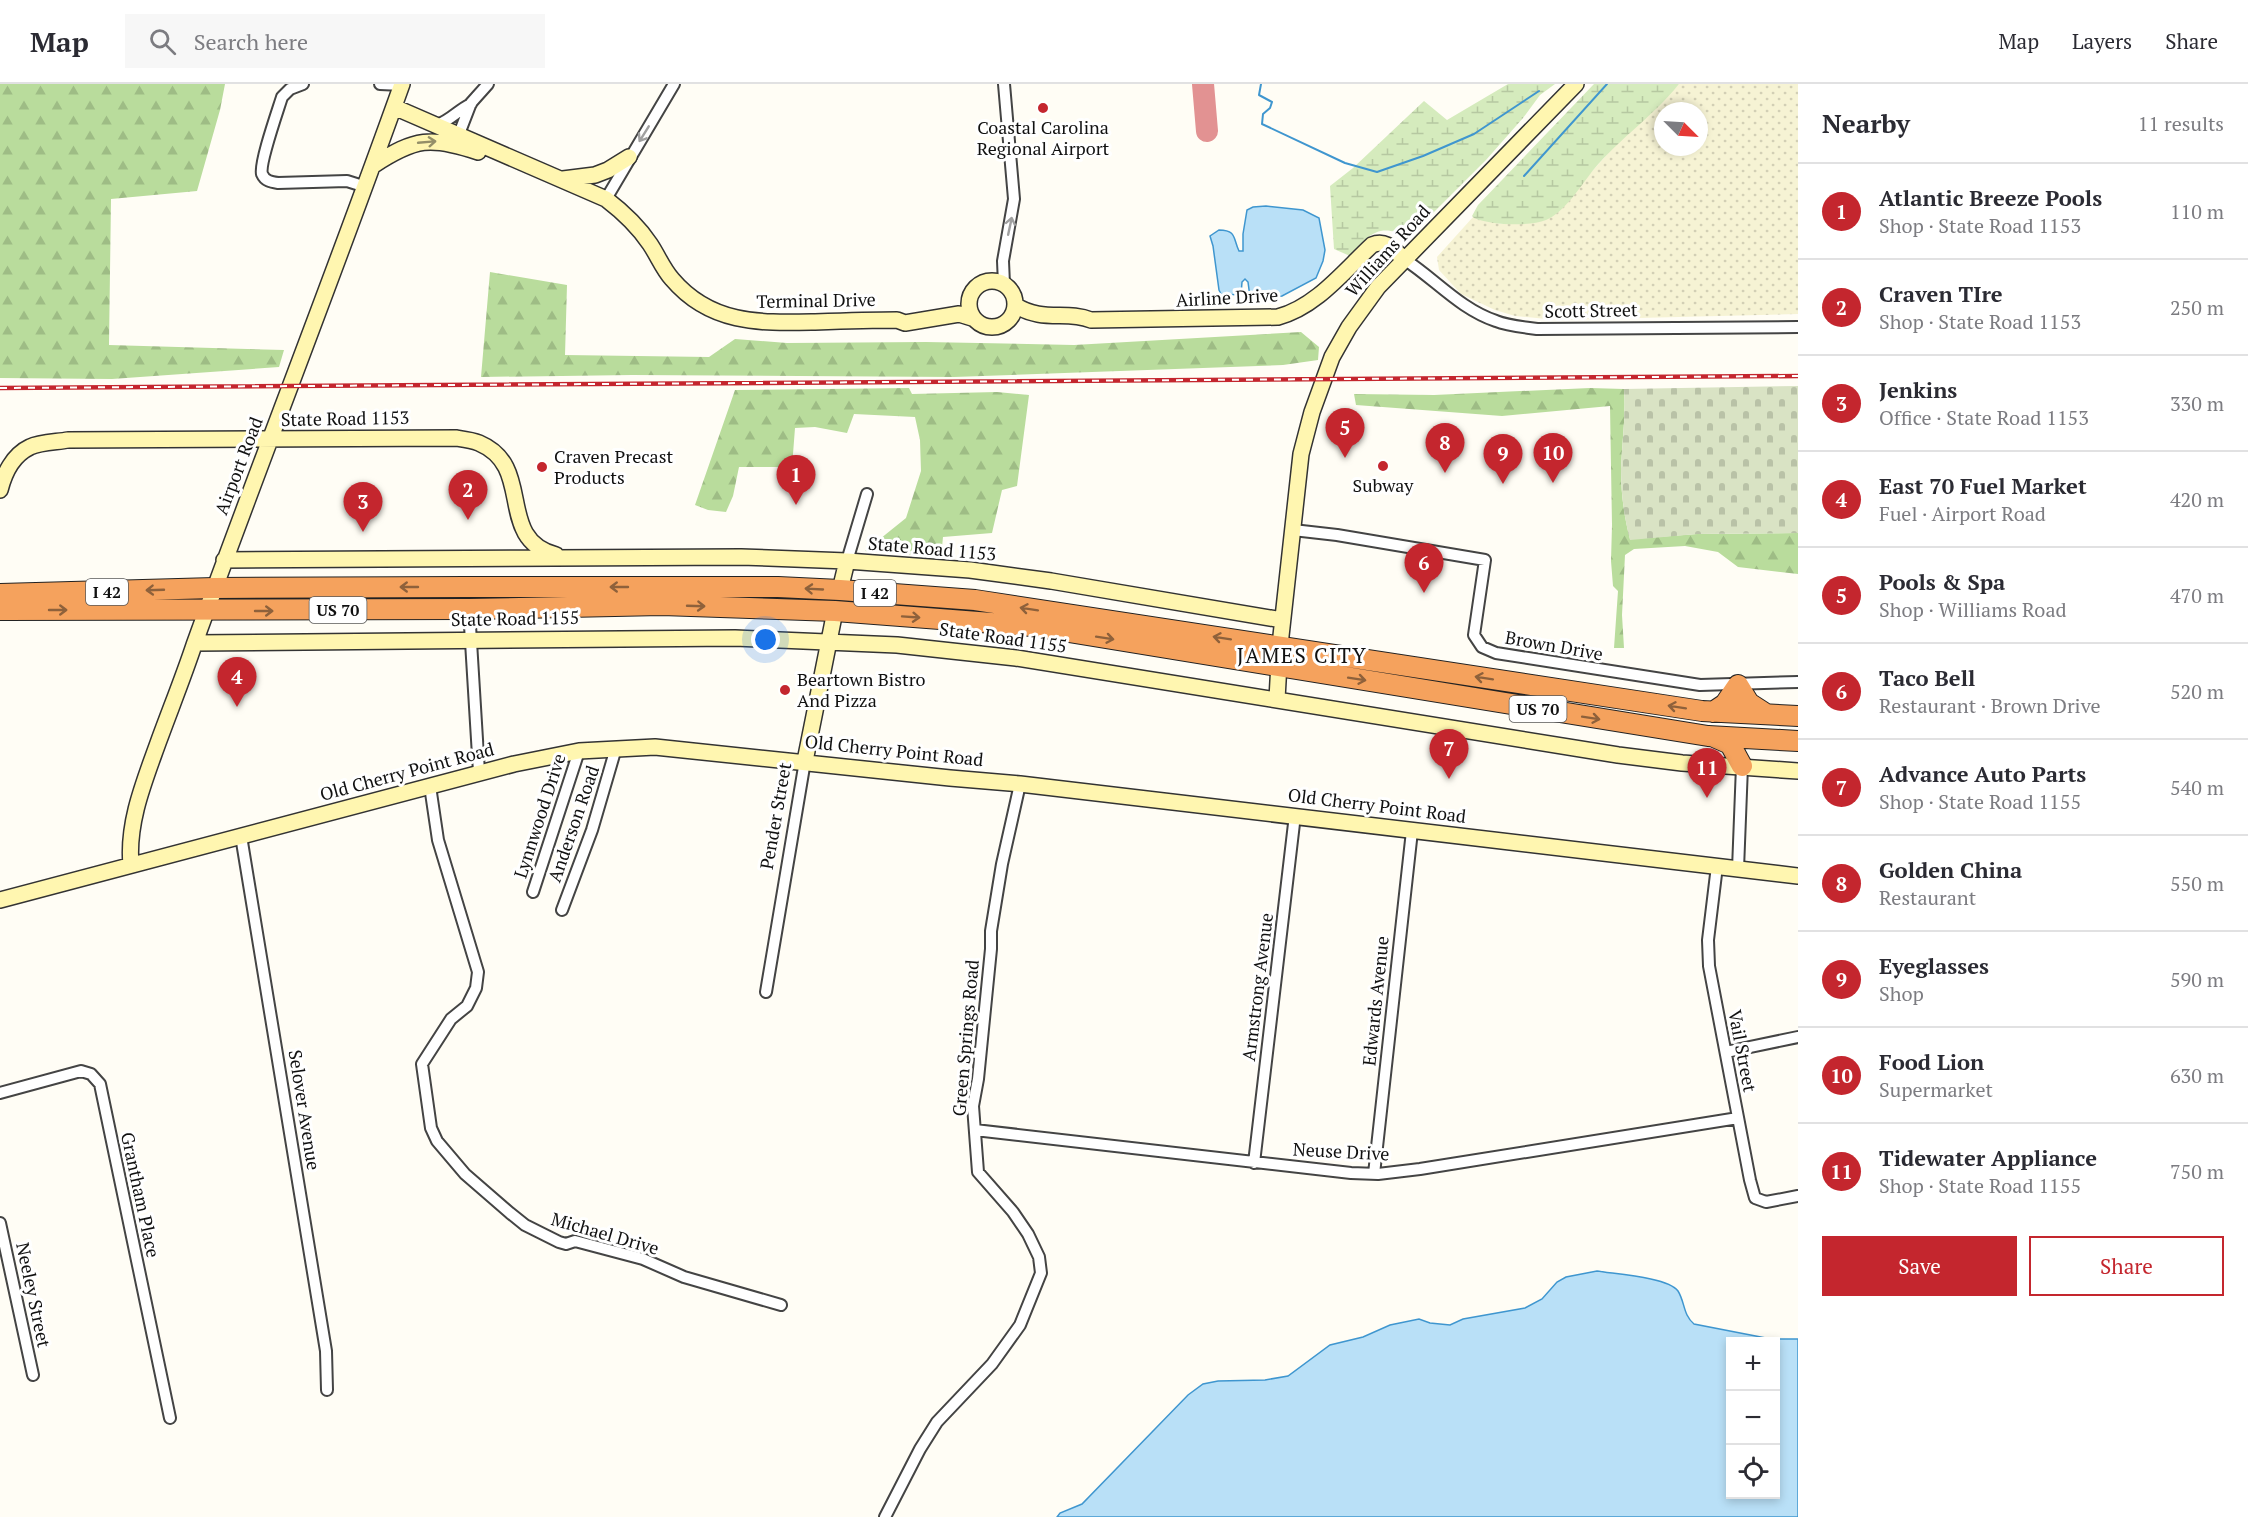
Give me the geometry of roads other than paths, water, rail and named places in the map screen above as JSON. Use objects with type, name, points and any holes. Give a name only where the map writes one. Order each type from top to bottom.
[{"type":"highway","name":"I 42","points":[[0,594],[214,588],[778,587],[840,590],[975,600],[1713,712],[1798,716]]},
{"type":"highway","name":"US 70","points":[[0,610],[206,611],[662,605],[835,611],[1032,627],[1708,736],[1798,741]]},
{"type":"highway","points":[[1713,712],[1725,704],[1738,686],[1749,703],[1766,714]]},
{"type":"highway","points":[[1708,736],[1730,744],[1742,766]]},
{"type":"highway","points":[[1742,766],[1754,745],[1769,739]]},
{"type":"street","points":[[303,84],[290,89],[282,97],[263,161],[263,177],[278,183],[347,181],[366,187]]},
{"type":"street","points":[[380,84],[402,84]]},
{"type":"street","name":"Airport Road","points":[[131,865],[130,843],[135,812],[224,560],[366,187],[402,84]]},
{"type":"street","points":[[437,125],[453,118],[488,84]]},
{"type":"street","points":[[606,199],[674,84]]},
{"type":"street","points":[[1004,84],[1014,199],[1003,261],[1004,284],[1012,292],[1016,305],[1007,322]]},
{"type":"street","name":"Williams Road","points":[[1277,699],[1282,620],[1305,433],[1332,357],[1363,306],[1404,259],[1575,84]]},
{"type":"street","points":[[459,134],[471,103]]},
{"type":"street","name":"Terminal Drive","points":[[394,107],[606,199],[638,228],[672,280],[703,305],[728,317],[759,323],[897,320],[905,323],[959,314],[972,318],[985,327],[1001,326],[1007,322],[1019,320],[1083,325],[1091,321]]},
{"type":"street","points":[[374,165],[411,144],[429,141],[448,142],[505,161],[521,161]]},
{"type":"street","points":[[563,179],[595,175],[630,157]]},
{"type":"street","name":"Airline Drive","points":[[1091,321],[1278,317],[1300,309],[1372,244],[1385,243],[1404,259]]},
{"type":"street","name":"Scott Street","points":[[1404,259],[1424,271],[1456,300],[1496,321],[1537,329],[1798,327]]},
{"type":"street","name":"Terminal Drive","points":[[897,320],[903,315],[958,306],[969,299],[971,292],[989,280],[1004,284]]},
{"type":"street","points":[[969,299],[968,305],[972,318]]},
{"type":"street","points":[[1016,305],[1033,314],[1083,317],[1091,321]]},
{"type":"street","name":"State Road 1153","points":[[0,490],[4,476],[14,460],[30,447],[68,440],[456,438],[479,443],[496,454],[510,473],[519,521],[526,536],[535,546],[553,555],[574,558]]},
{"type":"street","points":[[840,590],[867,494]]},
{"type":"street","name":"Brown Drive","points":[[1293,530],[1337,535],[1485,560],[1474,635],[1488,651],[1650,679],[1700,685],[1738,686],[1798,682]]},
{"type":"street","name":"State Road 1153","points":[[224,560],[741,557],[847,561],[970,570],[1051,581],[1282,620]]},
{"type":"street","points":[[469,609],[479,772]]},
{"type":"street","name":"Pender Street","points":[[766,993],[805,761],[835,611]]},
{"type":"street","name":"State Road 1155","points":[[195,643],[735,638],[930,648],[1016,658],[1618,755],[1682,763],[1798,771]]},
{"type":"street","name":"Old Cherry Point Road","points":[[0,900],[479,772],[579,751],[616,748],[679,748],[1020,784],[1798,876]]},
{"type":"street","name":"Anderson Road","points":[[562,910],[592,830],[616,748]]},
{"type":"street","name":"Lynnwood Drive","points":[[532,892],[579,751]]},
{"type":"street","points":[[1738,869],[1742,766]]},
{"type":"street","name":"Green Springs Road","points":[[885,1517],[920,1449],[937,1422],[992,1364],[1020,1325],[1041,1274],[1039,1257],[1028,1234],[1013,1212],[978,1172],[973,1106],[978,1079],[991,931],[1002,864],[1020,784]]},
{"type":"street","name":"Michael Drive","points":[[430,786],[438,840],[478,972],[476,988],[468,1006],[451,1019],[422,1065],[431,1128],[437,1141],[465,1174],[510,1213],[525,1225],[559,1242],[566,1244],[575,1241],[643,1259],[684,1277],[781,1305]]},
{"type":"street","name":"Armstrong Avenue","points":[[1254,1162],[1294,815]]},
{"type":"street","name":"Edwards Avenue","points":[[1374,1174],[1412,831]]},
{"type":"street","name":"Selover Avenue","points":[[241,836],[326,1351],[327,1390]]},
{"type":"street","name":"Vail Street","points":[[1717,866],[1710,914],[1708,953],[1755,1198],[1766,1202],[1798,1196]]},
{"type":"street","points":[[1726,1052],[1798,1037]]},
{"type":"street","name":"Grantham Place","points":[[0,1093],[81,1071],[91,1074],[99,1084],[170,1418]]},
{"type":"street","name":"Neuse Drive","points":[[975,1130],[1374,1174],[1479,1160],[1738,1118]]},
{"type":"street","name":"Neeley Street","points":[[0,1223],[33,1375]]},
{"type":"water","points":[[1266,206],[1303,210],[1319,218],[1325,250],[1316,278],[1282,296],[1261,299],[1250,297],[1248,282],[1245,279],[1242,282],[1241,295],[1221,294],[1210,236],[1219,230],[1232,233],[1239,251],[1243,251],[1247,210]]},
{"type":"water","points":[[1597,1271],[1664,1282],[1678,1291],[1688,1317],[1694,1324],[1761,1337],[1726,1337],[1726,1499],[1780,1499],[1780,1339],[1798,1339],[1798,1517],[1057,1517],[1060,1513],[1082,1504],[1188,1395],[1203,1384],[1218,1381],[1265,1380],[1288,1376],[1330,1345],[1363,1337],[1390,1325],[1419,1319],[1430,1323],[1450,1325],[1463,1319],[1525,1308],[1542,1299],[1557,1282],[1566,1277]]},
{"type":"waterway","points":[[1261,84],[1259,95],[1272,102],[1270,108],[1263,114],[1262,124],[1345,163],[1377,172],[1423,156],[1474,134],[1539,91]]},
{"type":"waterway","points":[[1524,176],[1607,84]]},
{"type":"railway","points":[[0,388],[1798,376]]},
{"type":"place","name":"Coastal Carolina Regional Airport","points":[[1043,108]]},
{"type":"place","name":"Pools & Spa","points":[[1345,458]]},
{"type":"place","name":"Subway","points":[[1383,466]]},
{"type":"place","name":"Craven Precast Products","points":[[542,467]]},
{"type":"place","name":"Golden China","points":[[1445,473]]},
{"type":"place","name":"Food Lion","points":[[1553,483]]},
{"type":"place","name":"Eyeglasses","points":[[1503,484]]},
{"type":"place","name":"Atlantic Breeze Pools","points":[[796,505]]},
{"type":"place","name":"Craven TIre","points":[[468,520]]},
{"type":"place","name":"Jenkins","points":[[363,532]]},
{"type":"place","name":"Taco Bell","points":[[1424,593]]},
{"type":"place","name":"Beartown Bistro And Pizza","points":[[785,690]]},
{"type":"place","name":"East 70 Fuel Market","points":[[237,707]]},
{"type":"place","name":"Advance Auto Parts","points":[[1449,779]]},
{"type":"place","name":"Tidewater Appliance","points":[[1707,798]]},
{"type":"district","name":"JAMES CITY","points":[[1302,656]]}]
